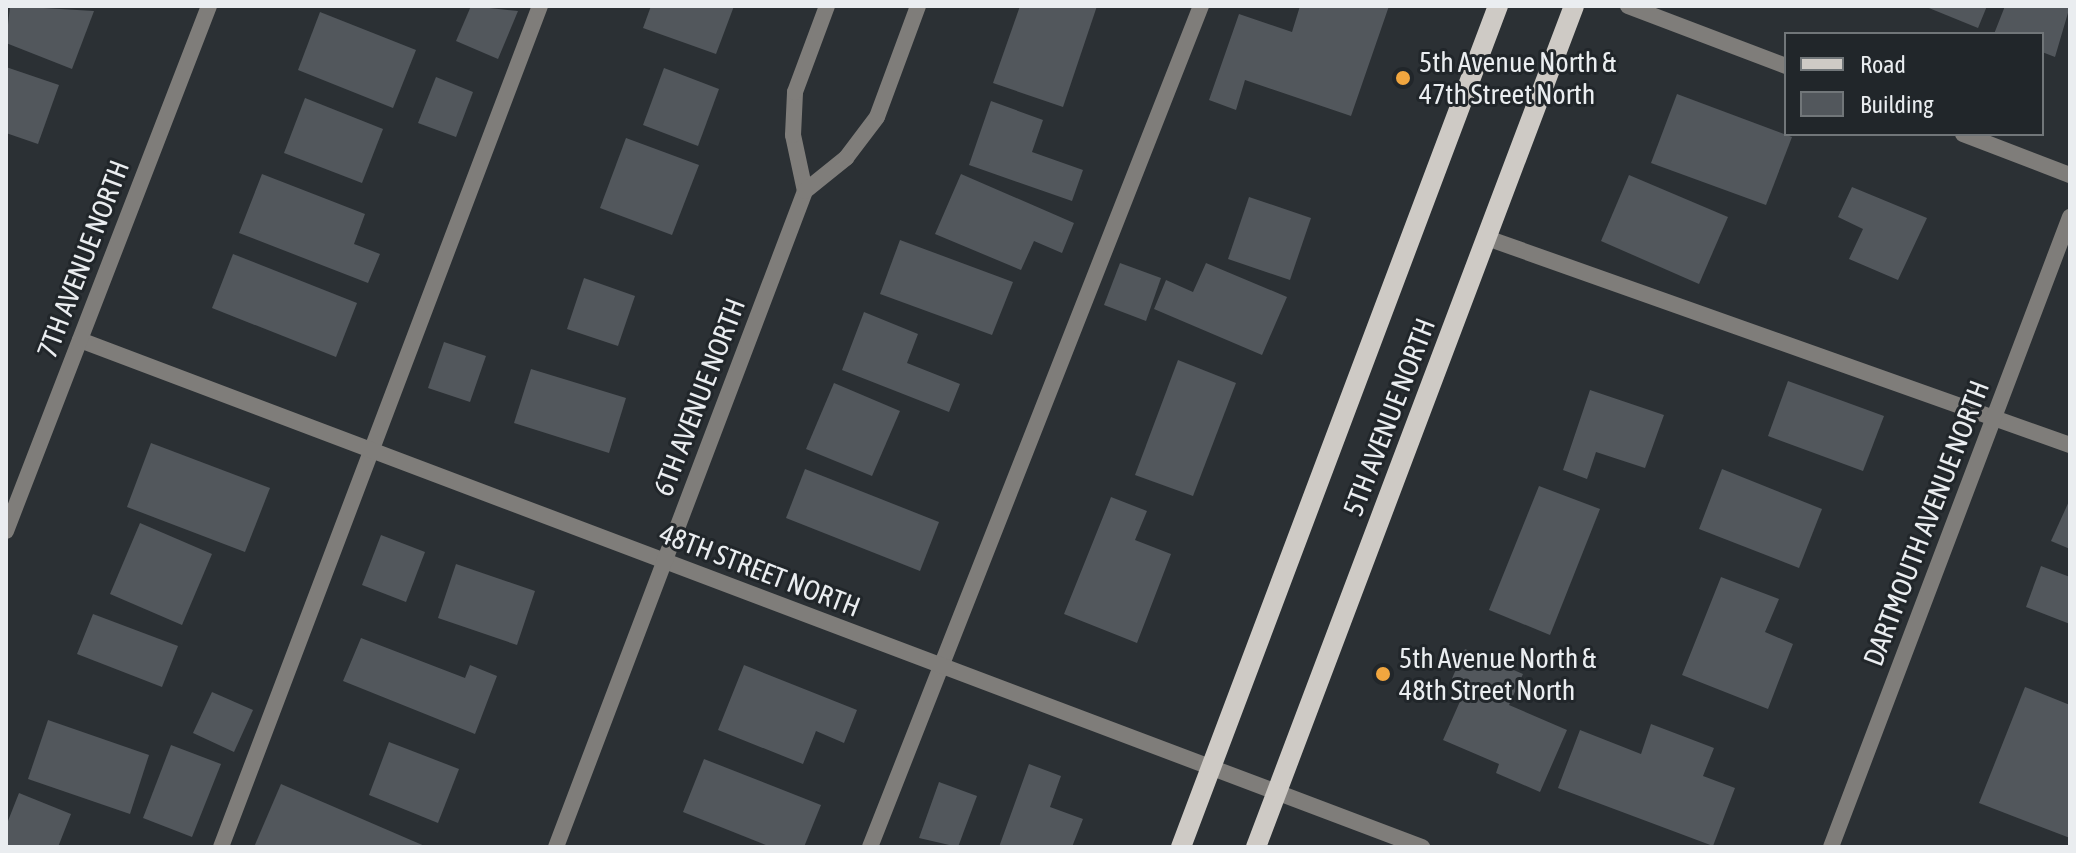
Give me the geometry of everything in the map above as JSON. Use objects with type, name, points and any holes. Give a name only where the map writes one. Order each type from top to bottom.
[{"type":"main road","name":"5TH AVENUE NORTH","points":[[1181,847],[1498,6]]},
{"type":"main road","name":"5TH AVENUE NORTH","points":[[1256,847],[1574,6]]},
{"type":"street","name":"7TH AVENUE NORTH","points":[[6,531],[209,6]]},
{"type":"street","points":[[221,847],[540,6]]},
{"type":"street","points":[[827,6],[795,92],[793,135],[805,191],[846,158],[877,117],[918,6]]},
{"type":"street","points":[[870,847],[1201,6]]},
{"type":"street","points":[[1628,6],[1784,65]]},
{"type":"street","points":[[1968,136],[2070,175]]},
{"type":"street","name":"6TH AVENUE NORTH","points":[[556,847],[805,191]]},
{"type":"street","name":"DARTMOUTH AVENUE NORTH","points":[[1831,847],[2070,217]]},
{"type":"street","points":[[1487,238],[2070,445]]},
{"type":"street","name":"48TH STREET NORTH","points":[[80,340],[1210,770],[1422,847]]},
{"type":"building","points":[[10,6],[94,11],[72,69],[6,43]]},
{"type":"building","points":[[471,6],[518,11],[498,59],[456,41]]},
{"type":"building","points":[[651,6],[734,6],[716,54],[643,28]]},
{"type":"building","points":[[1020,6],[1097,6],[1063,107],[993,83]]},
{"type":"building","points":[[1300,6],[1389,6],[1351,116],[1245,80],[1236,110],[1209,100],[1239,14],[1292,32]]},
{"type":"building","points":[[1924,6],[1987,6],[1978,28]]},
{"type":"building","points":[[2005,6],[2070,6],[2055,57],[2044,53],[2044,32],[1995,32]]},
{"type":"building","points":[[320,12],[416,50],[393,108],[298,70]]},
{"type":"building","points":[[6,67],[59,85],[38,144],[6,133]]},
{"type":"building","points":[[664,68],[719,89],[698,146],[643,125]]},
{"type":"building","points":[[436,77],[473,92],[456,137],[418,123]]},
{"type":"building","points":[[1677,94],[1792,137],[1766,205],[1651,163]]},
{"type":"building","points":[[305,98],[383,129],[362,183],[284,153]]},
{"type":"building","points":[[991,101],[1043,120],[1032,152],[1083,170],[1072,201],[969,165]]},
{"type":"building","points":[[626,138],[699,165],[672,235],[600,208]]},
{"type":"building","points":[[262,174],[365,214],[354,244],[380,254],[368,283],[239,233]]},
{"type":"building","points":[[961,174],[1074,223],[1062,253],[1034,241],[1021,270],[935,234]]},
{"type":"building","points":[[1629,175],[1728,217],[1699,284],[1601,241]]},
{"type":"building","points":[[1852,187],[1927,218],[1898,280],[1849,259],[1863,229],[1838,217]]},
{"type":"building","points":[[1249,197],[1311,218],[1290,280],[1228,259]]},
{"type":"building","points":[[900,240],[1013,282],[992,335],[880,294]]},
{"type":"building","points":[[233,254],[357,303],[336,357],[212,308]]},
{"type":"building","points":[[1120,263],[1161,278],[1146,321],[1104,305]]},
{"type":"building","points":[[1206,263],[1287,297],[1262,355],[1154,309],[1166,280],[1193,292]]},
{"type":"building","points":[[584,278],[635,296],[618,346],[567,329]]},
{"type":"building","points":[[864,312],[918,334],[907,363],[960,384],[949,412],[842,370]]},
{"type":"building","points":[[444,342],[486,356],[470,402],[428,388]]},
{"type":"building","points":[[1178,360],[1236,383],[1193,496],[1135,475]]},
{"type":"building","points":[[531,369],[626,398],[609,453],[514,423]]},
{"type":"building","points":[[1788,381],[1884,416],[1863,471],[1768,436]]},
{"type":"building","points":[[834,383],[900,411],[872,476],[806,449]]},
{"type":"building","points":[[1590,390],[1664,415],[1645,468],[1596,452],[1587,479],[1563,470]]},
{"type":"building","points":[[151,443],[270,488],[245,552],[127,507]]},
{"type":"building","points":[[805,469],[939,522],[920,571],[786,518]]},
{"type":"building","points":[[1722,469],[1822,509],[1799,568],[1699,529]]},
{"type":"building","points":[[1539,486],[1600,509],[1550,635],[1489,610]]},
{"type":"building","points":[[1111,497],[1147,511],[1135,540],[1171,554],[1137,643],[1064,614]]},
{"type":"building","points":[[2070,499],[2070,549],[2051,541]]},
{"type":"building","points":[[140,523],[212,554],[182,625],[110,594]]},
{"type":"building","points":[[381,535],[425,552],[406,602],[362,585]]},
{"type":"building","points":[[456,564],[535,591],[517,645],[438,618]]},
{"type":"building","points":[[2041,566],[2070,577],[2070,624],[2026,607]]},
{"type":"building","points":[[1721,577],[1779,599],[1765,632],[1793,644],[1768,709],[1682,675]]},
{"type":"building","points":[[93,614],[178,646],[162,687],[77,654]]},
{"type":"building","points":[[361,638],[465,678],[470,665],[497,676],[475,734],[343,681]]},
{"type":"building","points":[[1465,649],[1523,674],[1509,705],[1567,730],[1540,792],[1496,773],[1499,764],[1443,740],[1465,690],[1450,683]]},
{"type":"building","points":[[744,665],[857,710],[844,743],[816,731],[803,764],[718,730]]},
{"type":"building","points":[[2025,687],[2070,705],[2070,838],[1979,803]]},
{"type":"building","points":[[212,692],[253,710],[234,752],[193,733]]},
{"type":"building","points":[[48,720],[149,755],[130,814],[28,779]]},
{"type":"building","points":[[1651,724],[1714,748],[1703,776],[1735,788],[1713,846],[1558,788],[1580,730],[1641,754]]},
{"type":"building","points":[[389,742],[459,769],[438,823],[369,795]]},
{"type":"building","points":[[171,745],[221,764],[192,837],[143,818]]},
{"type":"building","points":[[704,759],[821,805],[804,847],[771,847],[683,812]]},
{"type":"building","points":[[1029,764],[1061,776],[1050,807],[1083,819],[1072,847],[999,847]]},
{"type":"building","points":[[939,782],[977,796],[958,847],[919,838]]},
{"type":"building","points":[[281,784],[427,847],[254,847]]},
{"type":"building","points":[[19,793],[71,814],[58,847],[6,847],[6,826]]},
{"type":"place","name":"5th Avenue North & 47th Street North","points":[[1403,78]]},
{"type":"place","name":"5th Avenue North & 48th Street North","points":[[1383,674]]}]
